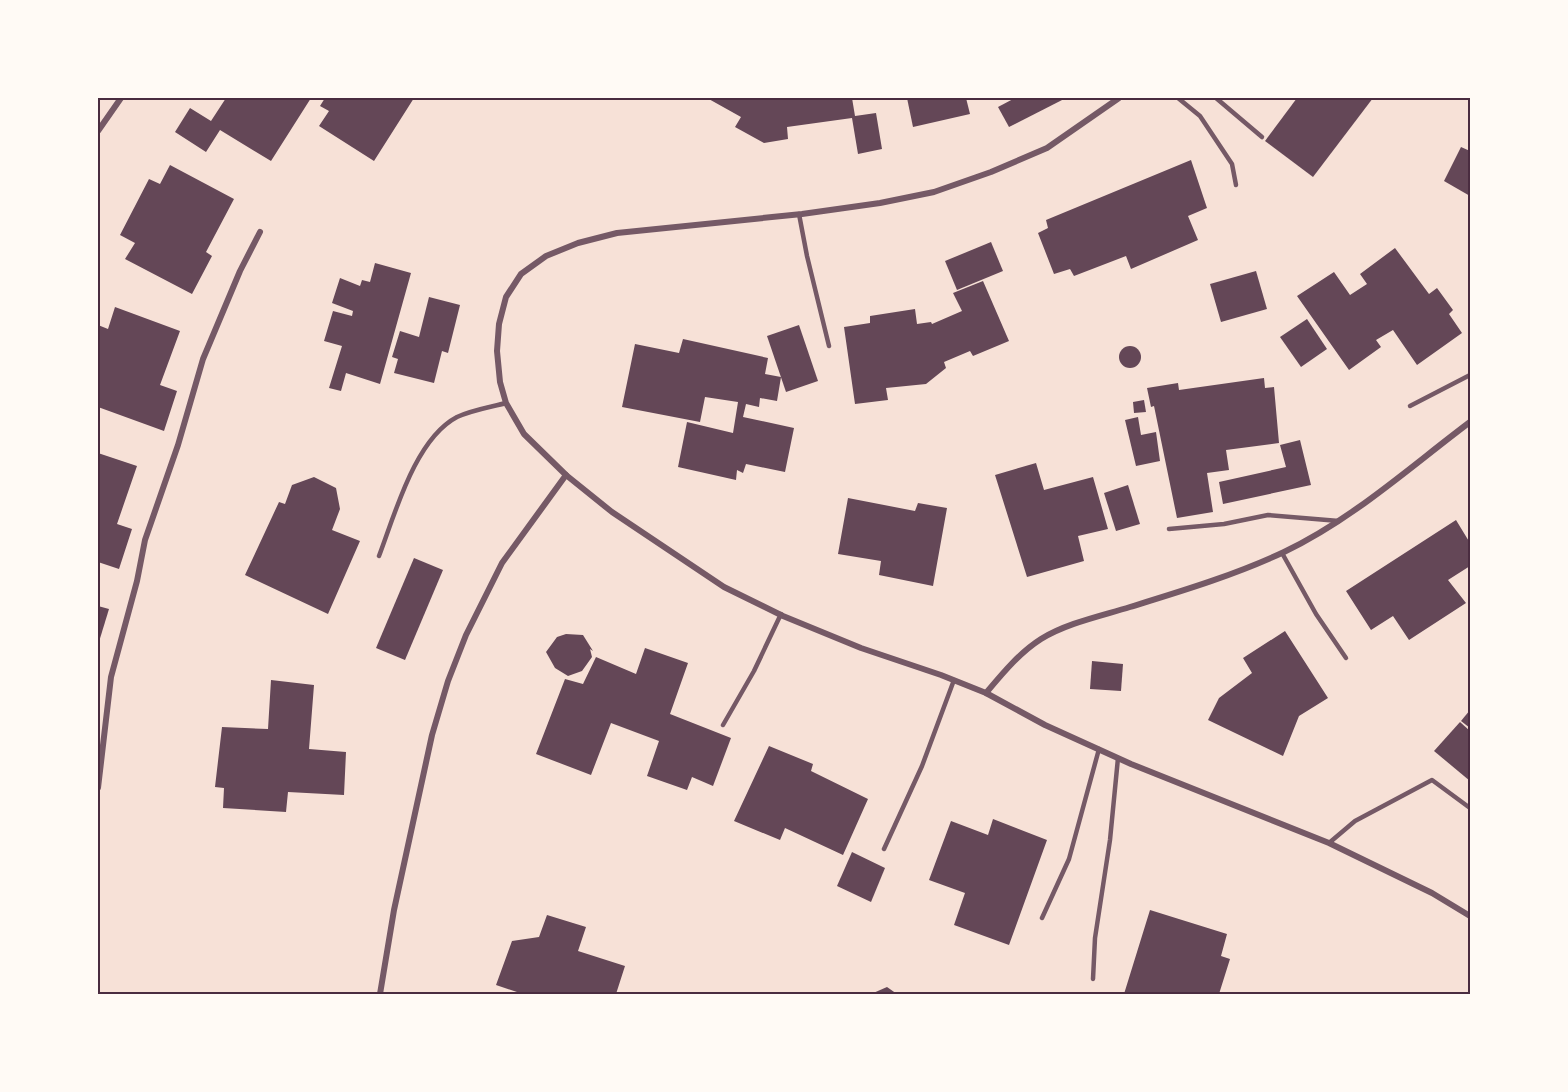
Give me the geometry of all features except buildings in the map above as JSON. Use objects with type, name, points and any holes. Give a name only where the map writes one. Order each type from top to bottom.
[{"type":"street","points":[[98,131],[121,98]]},
{"type":"street","points":[[1119,98],[1047,148],[991,172],[934,192],[880,203],[799,214],[617,233],[578,243],[546,256],[521,274],[506,297],[499,324],[497,351],[500,382],[506,403],[524,434],[566,475],[612,512],[724,587],[861,648],[986,693],[1045,725],[1118,758],[1329,843],[1432,893],[1470,916]]},
{"type":"street","points":[[98,788],[111,677],[137,581],[145,540],[178,445],[202,359],[240,271],[260,232]]},
{"type":"street","points":[[986,693],[1006,669],[1040,639],[1079,622],[1261,563],[1340,521],[1470,422]]},
{"type":"street","points":[[380,994],[394,910],[432,735],[448,681],[466,635],[502,563],[566,475]]},
{"type":"lane","points":[[1178,98],[1200,117],[1232,164],[1236,185]]},
{"type":"lane","points":[[1216,98],[1262,137]]},
{"type":"lane","points":[[799,214],[829,346]]},
{"type":"lane","points":[[1410,406],[1470,375]]},
{"type":"lane","points":[[379,556],[415,466],[435,434],[458,417],[506,403]]},
{"type":"lane","points":[[1169,529],[1224,524],[1268,515],[1340,521]]},
{"type":"lane","points":[[1282,552],[1316,615],[1346,658]]},
{"type":"lane","points":[[723,725],[754,671],[781,614]]},
{"type":"lane","points":[[884,849],[922,766],[954,680]]},
{"type":"lane","points":[[1042,918],[1070,859],[1099,749]]},
{"type":"lane","points":[[1093,979],[1095,938],[1110,840],[1118,758]]},
{"type":"lane","points":[[1329,843],[1354,821],[1432,780],[1470,808]]}]
